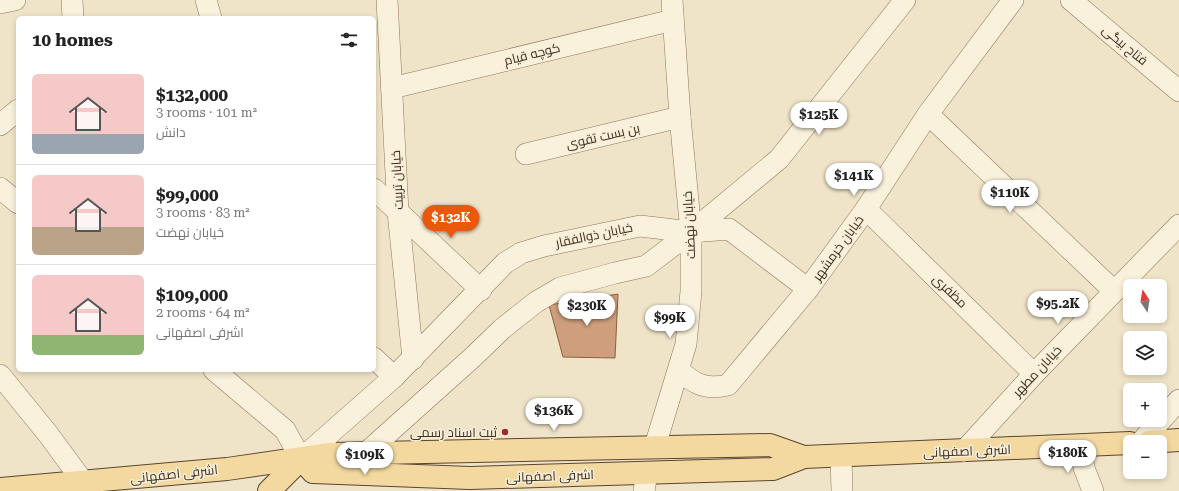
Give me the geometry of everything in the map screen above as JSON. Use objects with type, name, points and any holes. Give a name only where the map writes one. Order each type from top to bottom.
[{"type":"main road","points":[[1167,441],[1179,440]]},
{"type":"main road","name":"اشرفی اصفهانی","points":[[301,459],[313,472],[470,485],[645,482],[773,469],[804,458],[1123,443]]},
{"type":"main road","name":"اشرفی اصفهانی","points":[[0,489],[84,483],[226,469],[330,454],[367,452],[770,445],[804,458]]},
{"type":"main road","points":[[269,491],[301,459]]},
{"type":"main road","points":[[323,491],[341,474]]},
{"type":"street","points":[[0,3],[15,0]]},
{"type":"street","points":[[72,0],[73,16]]},
{"type":"street","points":[[206,0],[210,16]]},
{"type":"street","name":"خیابان تربیت","points":[[386,0],[398,212],[413,359]]},
{"type":"street","points":[[341,474],[473,357],[502,329],[536,302],[560,288],[646,266],[691,232],[779,159],[905,0]]},
{"type":"street","name":"خیابان خرمشهر","points":[[679,370],[688,378],[699,384],[714,388],[728,385],[808,289],[866,209],[928,114],[1013,0]]},
{"type":"street","name":"فتاح بیگی","points":[[1071,0],[1179,91]]},
{"type":"street","name":"کوچه قیام","points":[[392,88],[673,10]]},
{"type":"street","name":"خیابان نهضت","points":[[655,446],[686,344],[691,291],[691,232],[680,117],[673,10]]},
{"type":"street","points":[[0,125],[16,112]]},
{"type":"street","points":[[928,114],[1114,291]]},
{"type":"street","name":"بن بست تقوی","points":[[526,154],[680,117]]},
{"type":"street","points":[[0,188],[16,201]]},
{"type":"street","points":[[376,191],[481,290]]},
{"type":"street","name":"مظفری","points":[[866,209],[1034,374]]},
{"type":"street","name":"خیابان مطهر","points":[[964,451],[1034,374],[1179,224]]},
{"type":"street","name":"خیابان ذوالفقار","points":[[301,459],[394,378],[481,290],[505,263],[522,253],[544,246],[640,226],[691,232],[729,229],[808,289]]},
{"type":"street","points":[[376,360],[394,378]]},
{"type":"street","points":[[216,372],[284,430],[301,459]]},
{"type":"street","points":[[0,375],[48,434],[84,483]]},
{"type":"street","points":[[1148,435],[1179,400]]},
{"type":"street","points":[[1081,446],[1084,468],[1093,491]]},
{"type":"street","points":[[841,457],[842,491]]},
{"type":"building","points":[[618,294],[615,358],[563,357],[549,305]]},
{"type":"place","name":"ثبت اسناد رسمی","points":[[505,432]]}]
